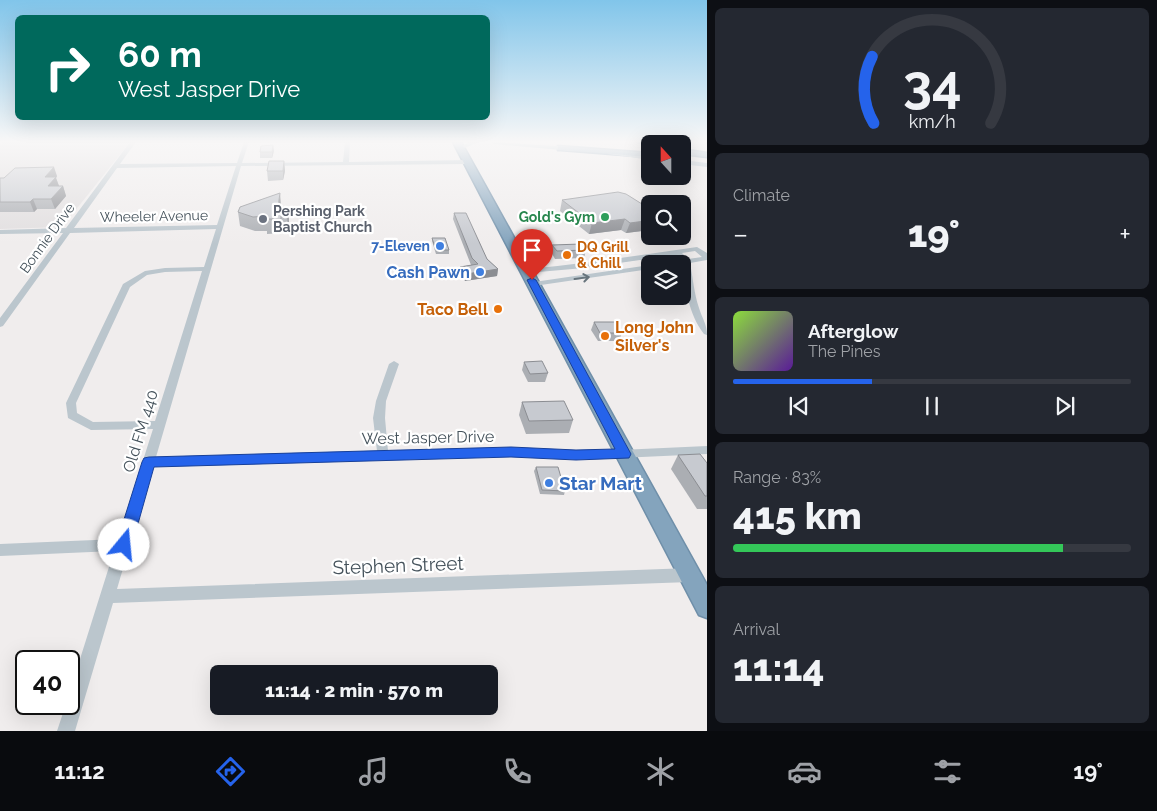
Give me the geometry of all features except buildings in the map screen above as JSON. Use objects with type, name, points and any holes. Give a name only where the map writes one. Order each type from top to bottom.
[{"type":"highway","points":[[476,176],[707,607]]},
{"type":"street","name":"Bonnie Drive","points":[[0,324],[108,176]]},
{"type":"street","name":"Old FM 440","points":[[66,731],[235,176]]},
{"type":"street","name":"Wheeler Avenue","points":[[0,232],[219,227]]},
{"type":"street","points":[[530,278],[584,266],[675,251],[697,249],[707,258]]},
{"type":"street","points":[[675,251],[679,255]]},
{"type":"street","points":[[691,260],[707,258]]},
{"type":"street","points":[[530,278],[641,268]]},
{"type":"street","points":[[160,425],[91,426],[72,415],[71,403],[126,286],[145,274],[165,270],[207,269]]},
{"type":"street","points":[[691,294],[702,327],[707,332]]},
{"type":"street","points":[[383,455],[379,418],[380,402],[394,364]]},
{"type":"street","name":"West Jasper Drive","points":[[149,462],[511,452],[576,455],[625,454],[707,450]]},
{"type":"street","points":[[0,550],[124,545]]},
{"type":"street","name":"Stephen Street","points":[[108,596],[690,575]]},
{"type":"shaded area","points":[[0,176],[103,176],[62,227],[0,229]]},
{"type":"place","name":"Gold's Gym","points":[[605,217]]},
{"type":"place","name":"Pershing Park Baptist Church","points":[[263,219]]},
{"type":"place","name":"7-Eleven","points":[[440,246]]},
{"type":"place","name":"DQ Grill & Chill","points":[[567,255]]},
{"type":"place","name":"Cash Pawn","points":[[480,272]]},
{"type":"place","name":"Taco Bell","points":[[498,309]]},
{"type":"place","name":"Long John Silver's","points":[[605,336]]},
{"type":"place","name":"Star Mart","points":[[549,483]]},
{"type":"route","points":[[124,545],[149,462],[511,452],[576,455],[625,454],[532,280]]}]
